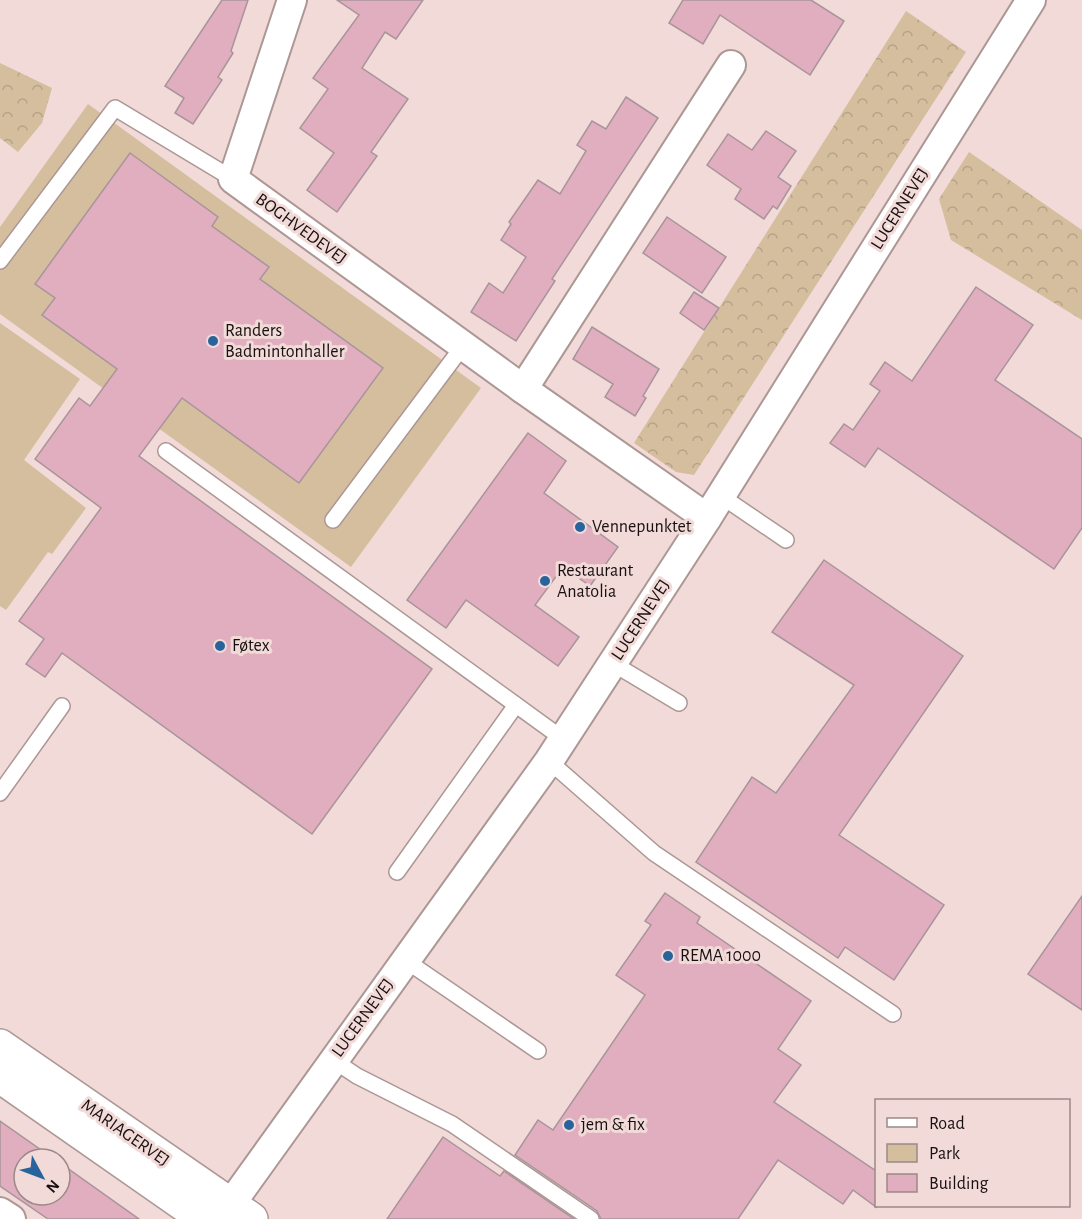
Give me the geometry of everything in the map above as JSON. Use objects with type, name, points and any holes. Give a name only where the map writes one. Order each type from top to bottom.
[{"type":"street","points":[[233,179],[292,0]]},
{"type":"street","name":"LUCERNEVEJ","points":[[226,1215],[333,1060],[556,750],[714,507],[1031,0]]},
{"type":"street","points":[[523,389],[731,65]]},
{"type":"street","name":"BOGHVEDEVEJ","points":[[233,179],[523,389],[714,507]]},
{"type":"street","name":"MARIAGERVEJ","points":[[0,1046],[226,1215]]},
{"type":"street","name":"MARIAGERVEJ","points":[[0,1076],[226,1215]]},
{"type":"street","points":[[0,1212],[10,1219]]},
{"type":"lane","points":[[0,261],[115,108],[233,179]]},
{"type":"lane","points":[[333,520],[463,346]]},
{"type":"lane","points":[[166,451],[516,705],[654,853],[893,1014]]},
{"type":"lane","points":[[714,507],[786,540]]},
{"type":"lane","points":[[612,663],[679,703]]},
{"type":"lane","points":[[397,872],[516,705]]},
{"type":"lane","points":[[0,794],[62,706]]},
{"type":"lane","points":[[405,960],[538,1051]]},
{"type":"lane","points":[[333,1060],[357,1076],[452,1124],[591,1219]]},
{"type":"green space","points":[[906,11],[966,52],[694,475],[676,472],[634,443]]},
{"type":"green space","points":[[0,63],[52,88],[42,123],[18,152],[0,138]]},
{"type":"green space","points":[[88,104],[481,388],[351,567],[0,314],[0,227]]},
{"type":"green space","points":[[969,152],[1082,230],[1082,320],[951,240],[939,199]]},
{"type":"green space","points":[[0,323],[80,379],[24,460],[86,508],[52,554],[48,552],[6,610],[0,606]]},
{"type":"building","points":[[222,0],[248,0],[231,51],[233,53],[218,77],[222,80],[193,124],[175,113],[184,98],[165,86]]},
{"type":"building","points":[[337,0],[423,0],[396,39],[385,32],[362,68],[408,99],[371,152],[377,156],[337,212],[307,190],[334,153],[300,128],[328,89],[313,78],[359,15]]},
{"type":"building","points":[[683,0],[811,0],[844,21],[810,75],[720,15],[703,44],[669,23]]},
{"type":"building","points":[[626,97],[658,118],[552,279],[555,281],[516,341],[471,312],[489,283],[503,293],[526,257],[501,240],[511,224],[509,222],[538,180],[560,194],[586,151],[577,145],[592,121],[606,129]]},
{"type":"building","points":[[766,131],[796,151],[778,177],[791,186],[777,209],[773,206],[764,219],[735,199],[741,189],[707,165],[728,134],[752,150]]},
{"type":"building","points":[[130,153],[218,217],[212,226],[269,267],[260,279],[383,368],[299,483],[182,398],[139,456],[432,669],[312,834],[62,653],[45,677],[26,664],[44,639],[19,621],[101,508],[35,459],[79,398],[90,406],[117,369],[42,315],[55,298],[35,284]]},
{"type":"building","points":[[667,217],[726,257],[702,293],[643,253]]},
{"type":"building","points":[[976,287],[1033,325],[995,380],[1082,439],[1082,528],[1054,569],[878,448],[865,467],[830,443],[844,424],[853,430],[880,391],[870,384],[885,362],[912,381]]},
{"type":"building","points":[[694,292],[719,308],[704,330],[680,313]]},
{"type":"building","points":[[592,327],[659,369],[643,396],[646,398],[635,416],[605,397],[613,384],[573,359]]},
{"type":"building","points":[[528,433],[566,461],[544,493],[618,547],[590,586],[563,567],[535,605],[579,637],[558,666],[466,600],[446,628],[407,600]]},
{"type":"building","points":[[824,560],[963,656],[839,835],[944,905],[894,980],[845,947],[838,958],[696,862],[752,777],[776,793],[854,685],[772,632]]},
{"type":"building","points":[[665,893],[700,917],[697,923],[811,1001],[778,1049],[801,1065],[774,1102],[875,1170],[875,1206],[853,1190],[843,1204],[778,1160],[738,1219],[601,1219],[597,1211],[515,1155],[538,1120],[553,1130],[645,995],[616,975],[651,925],[645,921]]},
{"type":"building","points":[[1082,896],[1082,1010],[1028,974]]},
{"type":"building","points":[[0,1121],[37,1147],[12,1147],[12,1194],[0,1186]]},
{"type":"building","points":[[443,1137],[500,1176],[504,1171],[574,1219],[387,1219]]},
{"type":"building","points":[[72,1172],[139,1219],[48,1219],[31,1207],[72,1207]]},
{"type":"place","name":"Randers Badmintonhaller","points":[[213,341]]},
{"type":"place","name":"Vennepunktet","points":[[580,527]]},
{"type":"place","name":"Restaurant Anatolia","points":[[545,581]]},
{"type":"place","name":"Føtex","points":[[220,646]]},
{"type":"place","name":"REMA 1000","points":[[668,956]]},
{"type":"place","name":"jem & fix","points":[[569,1125]]}]
